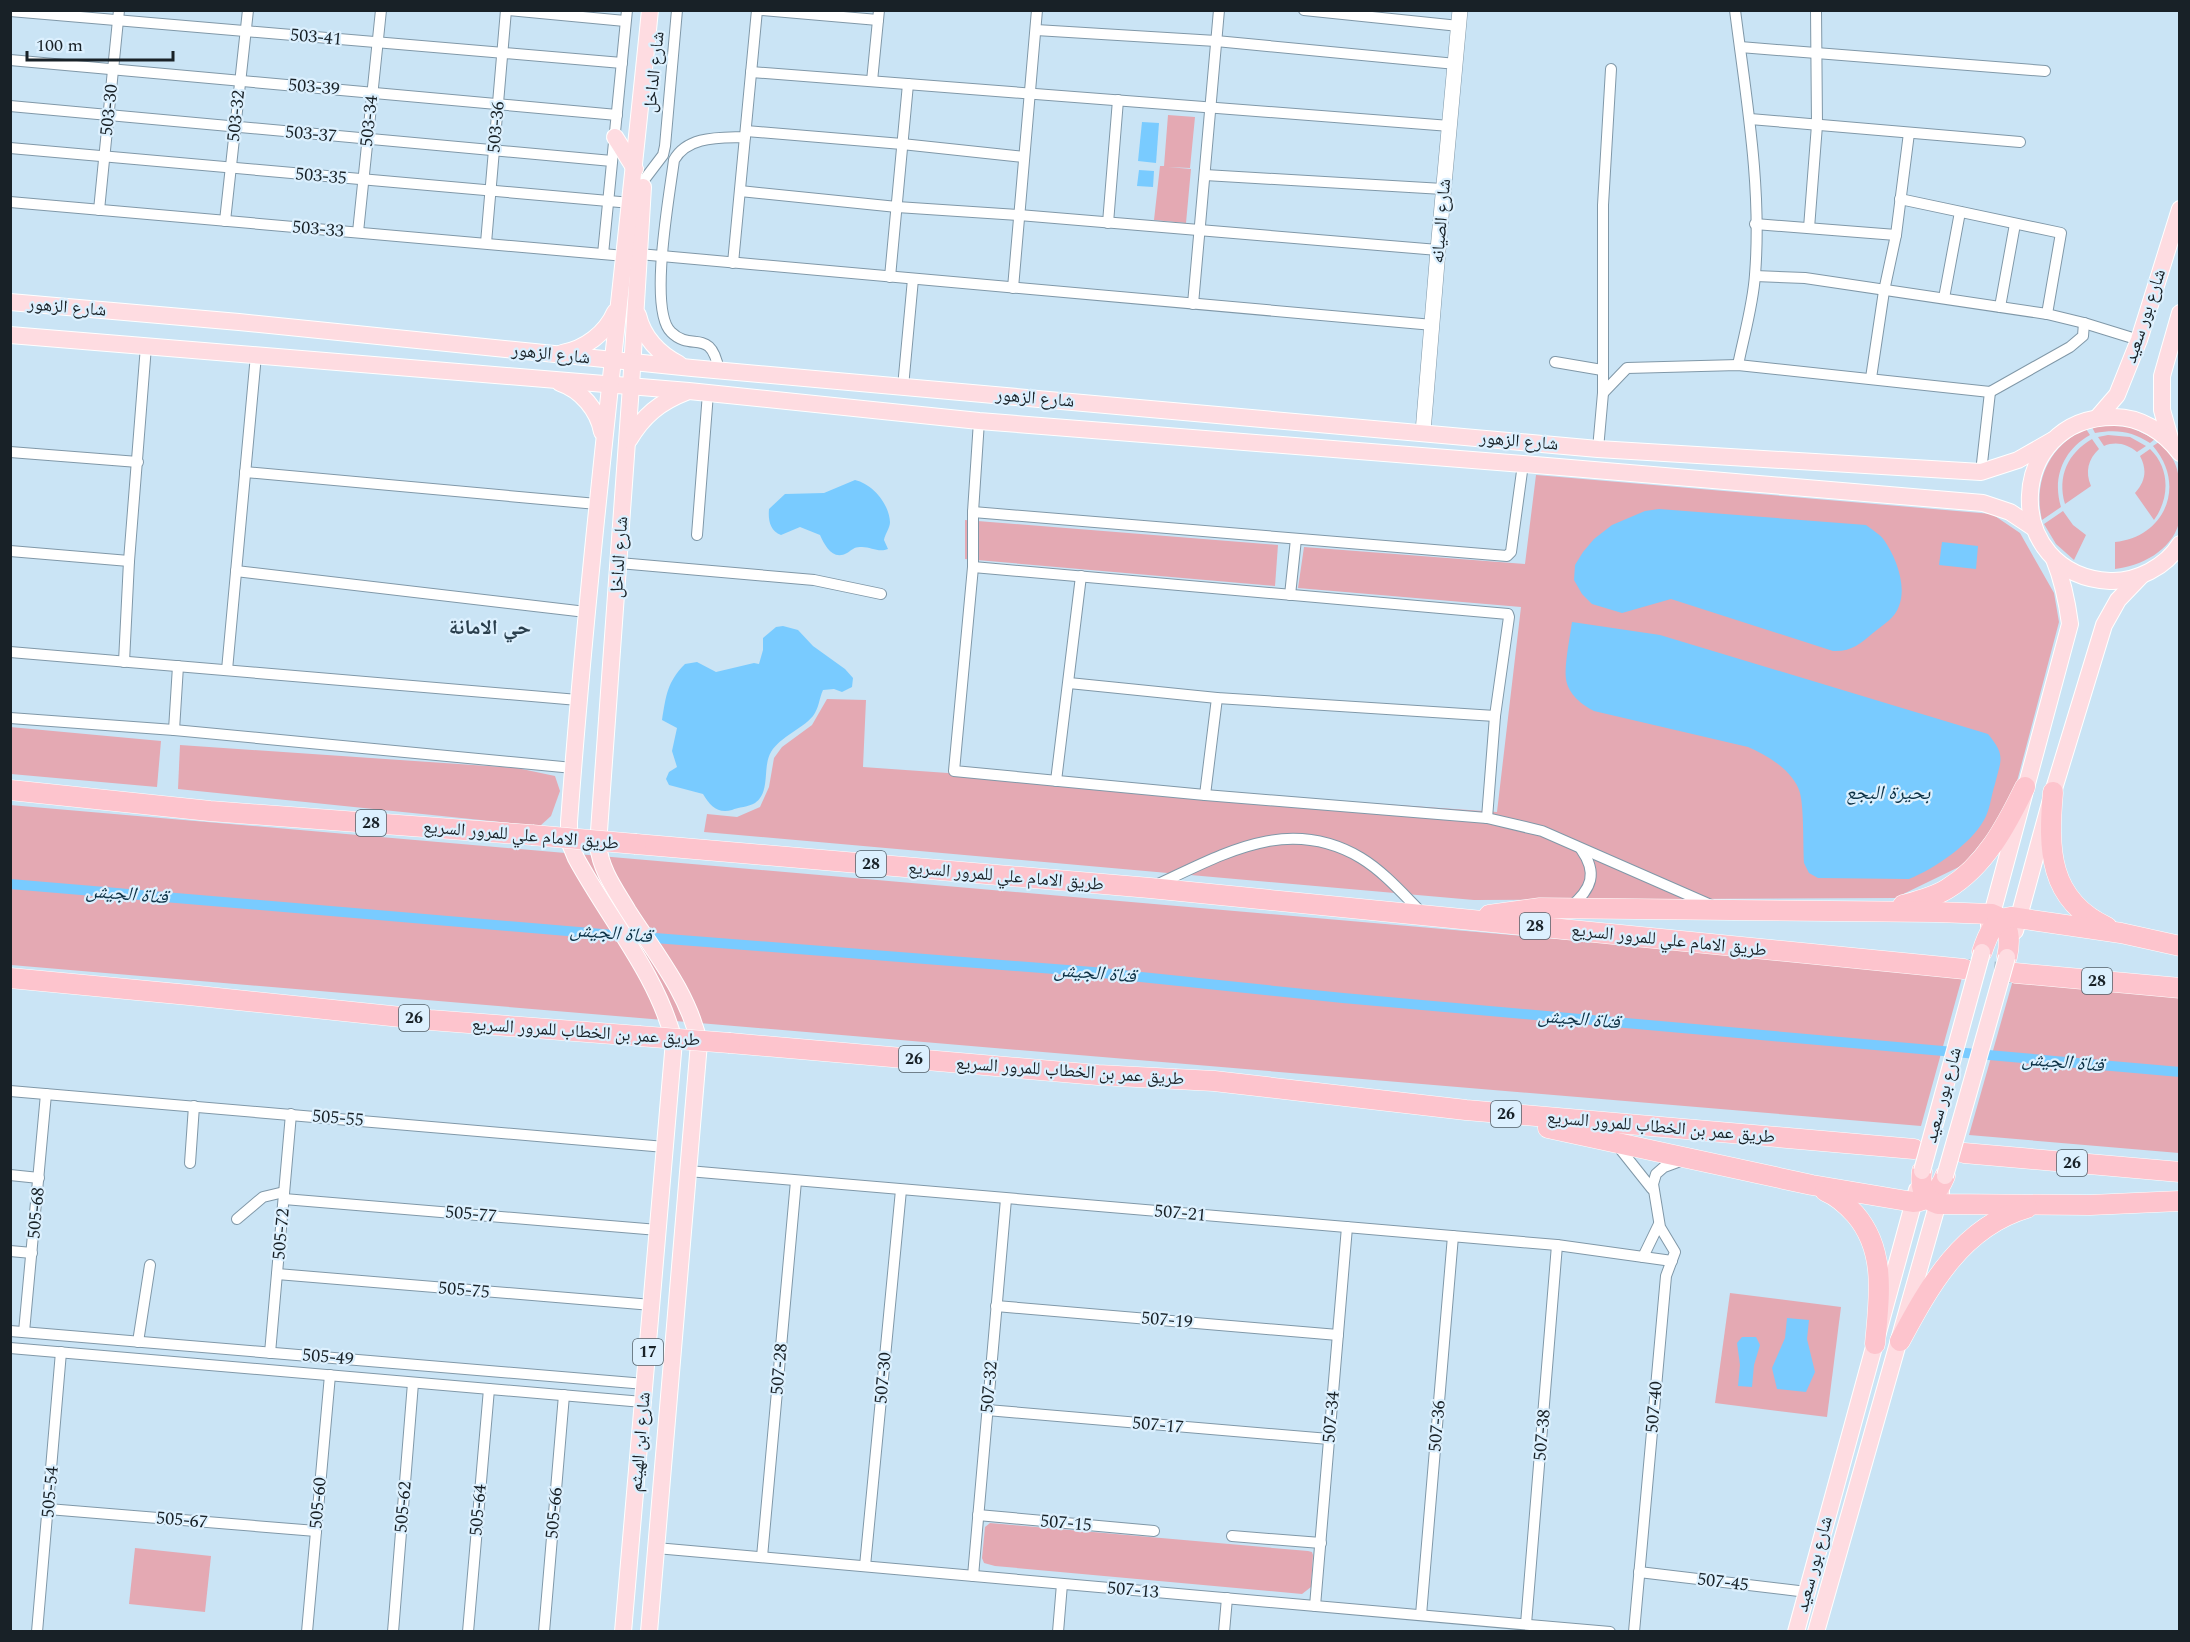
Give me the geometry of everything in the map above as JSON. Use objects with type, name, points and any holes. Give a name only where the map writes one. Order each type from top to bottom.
[{"type":"highway","points":[[1876,911],[1927,898],[1946,890],[1965,876],[1994,844],[2007,824],[2025,787]]},
{"type":"highway","name":"طريق الامام علي للمرور السريع","points":[[10,790],[210,811],[532,835],[1150,888],[1964,969]]},
{"type":"highway","points":[[2053,792],[2050,835],[2053,862],[2063,890],[2083,912],[2102,925],[2121,933]]},
{"type":"highway","points":[[1467,920],[1532,908],[1876,911],[2121,933],[2180,946]]},
{"type":"highway","points":[[1982,952],[1989,934],[2003,922]]},
{"type":"highway","points":[[2003,922],[2009,938],[2011,965]]},
{"type":"highway","name":"28","points":[[2011,965],[2180,988]]},
{"type":"highway","name":"طريق عمر بن الخطاب للمرور السريع","points":[[10,978],[189,994],[430,1020],[1098,1075],[1214,1081],[1466,1110],[1914,1149]]},
{"type":"highway","points":[[1466,1110],[1812,1185],[2036,1205],[2180,1201]]},
{"type":"highway","name":"26","points":[[1964,1153],[2180,1172]]},
{"type":"highway","points":[[1922,1171],[1930,1194]]},
{"type":"highway","points":[[1812,1185],[1845,1204],[1869,1236],[1879,1265],[1880,1289],[1875,1344]]},
{"type":"highway","points":[[1900,1341],[1929,1289],[1957,1251],[1971,1237],[2019,1210],[2036,1205]]},
{"type":"main road","name":"شارع الداخل","points":[[632,255],[631,203],[640,174],[650,10]]},
{"type":"main road","name":"شارع الداخل","points":[[661,10],[640,174],[628,303],[633,362],[598,845],[602,866],[691,1014],[699,1044],[696,1078]]},
{"type":"main road","points":[[615,136],[640,174]]},
{"type":"main road","name":"شارع بور سعيد","points":[[2098,417],[2117,395],[2139,340],[2180,209]]},
{"type":"main road","name":"شارع الزهور","points":[[10,302],[239,322],[692,368],[1598,449],[1981,472],[2018,460],[2074,425],[2098,417]]},
{"type":"main road","name":"شارع الداخل","points":[[628,303],[612,360],[609,385],[578,700],[569,842],[576,858],[655,989],[669,1020],[674,1041],[671,1073]]},
{"type":"main road","points":[[553,354],[575,349],[594,339],[628,303],[653,345],[671,360],[692,368]]},
{"type":"main road","name":"شارع بور سعيد","points":[[2175,448],[2162,410],[2162,376],[2180,313]]},
{"type":"main road","name":"شارع الزهور","points":[[10,334],[689,391],[979,421],[1983,503],[2010,512],[2034,528]]},
{"type":"main road","points":[[551,380],[567,386],[587,402],[600,424],[603,441]]},
{"type":"main road","points":[[627,443],[638,425],[652,410],[670,398],[689,391]]},
{"type":"main road","points":[[2098,417],[2125,417],[2150,426],[2175,448]]},
{"type":"main road","points":[[2053,440],[2039,459],[2030,481],[2028,505],[2034,528],[2042,545],[2054,559],[2073,572],[2095,580],[2118,581],[2141,576]]},
{"type":"main road","points":[[1523,464],[1527,442]]},
{"type":"main road","points":[[600,476],[625,477]]},
{"type":"main road","points":[[2003,922],[2053,792],[2104,625],[2118,600],[2141,576],[2161,564],[2179,546]]},
{"type":"main road","points":[[2003,922],[2025,787],[2070,624],[2062,578],[2054,559]]},
{"type":"main road","name":"شارع بور سعيد","points":[[1922,1171],[1982,952]]},
{"type":"main road","name":"شارع بور سعيد","points":[[1796,1632],[1875,1344],[2011,965]]},
{"type":"main road","name":"شارع ابن الهيثم","points":[[623,1632],[671,1073]]},
{"type":"main road","name":"شارع ابن الهيثم","points":[[649,1632],[696,1078]]},
{"type":"main road","name":"شارع بور سعيد","points":[[1816,1632],[1900,1341],[1930,1194]]},
{"type":"main road","points":[[660,1207],[685,1208]]},
{"type":"street","name":"503-32","points":[[225,221],[248,10]]},
{"type":"street","name":"503-34","points":[[358,232],[381,10]]},
{"type":"street","points":[[507,10],[626,16],[603,254]]},
{"type":"street","name":"503-36","points":[[486,243],[507,10]]},
{"type":"street","points":[[663,155],[677,10]]},
{"type":"street","points":[[733,263],[759,10],[878,15],[872,81]]},
{"type":"street","points":[[1013,288],[1037,10]]},
{"type":"street","points":[[1193,304],[1219,10]]},
{"type":"street","points":[[1304,10],[1460,18]]},
{"type":"street","points":[[1735,10],[1750,119],[1756,199],[1755,276],[1738,365]]},
{"type":"street","points":[[1809,228],[1817,124],[1816,10]]},
{"type":"street","name":"503-41","points":[[10,11],[118,15],[246,31],[622,63]]},
{"type":"street","name":"503-30","points":[[99,210],[118,15]]},
{"type":"street","name":"شارع الصيانه","points":[[1424,432],[1443,189],[1460,18]]},
{"type":"street","points":[[1036,30],[1216,41],[1456,64]]},
{"type":"street","points":[[1740,47],[2045,71]]},
{"type":"street","name":"503-39","points":[[10,60],[617,115]]},
{"type":"street","points":[[1598,449],[1603,393],[1603,205],[1611,69]]},
{"type":"street","points":[[751,72],[1450,126]]},
{"type":"street","points":[[890,277],[908,84]]},
{"type":"street","points":[[1108,223],[1118,100]]},
{"type":"street","name":"503-37","points":[[10,106],[612,161]]},
{"type":"street","points":[[1750,119],[2020,142]]},
{"type":"street","points":[[1871,378],[1884,291],[1896,235],[1909,133]]},
{"type":"street","points":[[719,370],[712,348],[704,343],[680,338],[670,331],[664,320],[661,304],[662,256],[674,160],[678,153],[689,145],[703,139],[745,134],[902,144],[1024,157]]},
{"type":"street","name":"503-35","points":[[10,148],[631,203]]},
{"type":"street","points":[[640,174],[663,155],[678,153]]},
{"type":"street","points":[[1204,175],[1443,189]]},
{"type":"street","points":[[740,191],[897,207],[1438,250]]},
{"type":"street","points":[[1900,199],[2061,233],[2047,314]]},
{"type":"street","name":"503-33","points":[[10,202],[603,254],[662,256],[1433,325]]},
{"type":"street","points":[[1944,298],[1960,212]]},
{"type":"street","points":[[1755,224],[1896,235]]},
{"type":"street","points":[[2000,307],[2015,224]]},
{"type":"street","points":[[1755,276],[1804,278],[2047,314],[2139,340]]},
{"type":"street","points":[[903,387],[913,279]]},
{"type":"street","points":[[1603,393],[1627,368],[1738,365],[1990,392],[2070,347],[2083,336],[2084,323]]},
{"type":"street","points":[[124,662],[129,561],[146,346]]},
{"type":"street","points":[[227,670],[256,355]]},
{"type":"street","points":[[1555,362],[1602,370]]},
{"type":"street","points":[[1981,472],[1990,392]]},
{"type":"street","points":[[697,535],[708,393]]},
{"type":"street","points":[[979,421],[973,512],[973,567],[954,771],[1056,782],[1487,818],[1542,831],[1722,910]]},
{"type":"street","points":[[10,452],[138,462]]},
{"type":"street","points":[[973,512],[1508,556],[1511,552],[1523,464]]},
{"type":"street","points":[[245,472],[597,504]]},
{"type":"street","points":[[1290,595],[1296,539]]},
{"type":"street","points":[[10,551],[129,561]]},
{"type":"street","points":[[619,563],[814,580],[881,594]]},
{"type":"street","points":[[973,567],[1508,614],[1487,818]]},
{"type":"street","points":[[236,571],[586,612]]},
{"type":"street","points":[[1056,782],[1082,576]]},
{"type":"street","points":[[10,652],[578,700]]},
{"type":"street","points":[[174,730],[178,666]]},
{"type":"street","points":[[1069,683],[1217,698],[1496,716]]},
{"type":"street","points":[[1204,795],[1217,698]]},
{"type":"street","points":[[10,718],[174,730],[573,768]]},
{"type":"street","points":[[1150,888],[1249,844],[1268,840],[1307,839],[1326,843],[1361,858],[1425,915]]},
{"type":"street","points":[[1568,908],[1585,892],[1591,874],[1591,865],[1581,849]]},
{"type":"street","name":"505-55","points":[[10,1091],[665,1147]]},
{"type":"street","name":"505-68","points":[[24,1332],[46,1094]]},
{"type":"street","points":[[190,1163],[194,1106]]},
{"type":"street","name":"505-72","points":[[270,1353],[291,1114]]},
{"type":"street","name":"507-40","points":[[1614,1142],[1652,1189],[1659,1224],[1675,1250],[1666,1276],[1634,1632]]},
{"type":"street","points":[[1652,1189],[1654,1179],[1660,1170],[1669,1164],[1689,1158]]},
{"type":"street","name":"507-21","points":[[688,1171],[1557,1245],[1672,1261]]},
{"type":"street","points":[[10,1176],[39,1178]]},
{"type":"street","name":"507-28","points":[[762,1557],[796,1181]]},
{"type":"street","name":"507-30","points":[[865,1566],[901,1190]]},
{"type":"street","points":[[237,1219],[263,1197],[284,1195]]},
{"type":"street","name":"505-77","points":[[284,1195],[658,1230]]},
{"type":"street","name":"507-32","points":[[973,1576],[1006,1199]]},
{"type":"street","points":[[1643,1257],[1659,1224]]},
{"type":"street","name":"507-34","points":[[1315,1606],[1347,1227]]},
{"type":"street","name":"507-36","points":[[1421,1615],[1453,1236]]},
{"type":"street","name":"507-38","points":[[1526,1624],[1557,1245]]},
{"type":"street","points":[[10,1251],[32,1252]]},
{"type":"street","points":[[138,1342],[150,1265]]},
{"type":"street","name":"505-75","points":[[277,1274],[652,1305]]},
{"type":"street","name":"507-19","points":[[996,1306],[1338,1335]]},
{"type":"street","name":"505-49","points":[[10,1331],[645,1384]]},
{"type":"street","name":"505-49","points":[[10,1348],[643,1402]]},
{"type":"street","name":"505-54","points":[[38,1632],[62,1352]]},
{"type":"street","name":"505-60","points":[[307,1632],[330,1375]]},
{"type":"street","name":"505-62","points":[[393,1632],[413,1383]]},
{"type":"street","name":"505-64","points":[[468,1632],[489,1389]]},
{"type":"street","name":"505-66","points":[[544,1632],[564,1395]]},
{"type":"street","name":"507-17","points":[[987,1410],[1329,1439]]},
{"type":"street","name":"505-67","points":[[48,1509],[316,1531]]},
{"type":"street","name":"507-15","points":[[978,1515],[1154,1531]]},
{"type":"street","points":[[1232,1536],[1321,1543]]},
{"type":"street","name":"507-13","points":[[656,1548],[1610,1632]]},
{"type":"street","name":"507-45","points":[[1639,1572],[1807,1592]]},
{"type":"street","points":[[1058,1632],[1062,1584]]},
{"type":"street","points":[[1224,1632],[1227,1598]]},
{"type":"shaded area","points":[[1168,115],[1195,117],[1190,168],[1168,167],[1191,169],[1186,223],[1154,220],[1160,166],[1164,166]]},
{"type":"shaded area","points":[[2106,425],[2130,427],[2155,439],[2150,443],[2124,432],[2095,433],[2092,427]]},
{"type":"shaded area","points":[[2086,429],[2090,435],[2073,448],[2059,475],[2061,507],[2042,520],[2040,492],[2047,466],[2062,445]]},
{"type":"shaded area","points":[[2108,435],[2130,437],[2146,446],[2137,452],[2121,444],[2104,446],[2098,437]]},
{"type":"shaded area","points":[[2092,439],[2099,449],[2092,457],[2089,466],[2088,476],[2091,486],[2065,504],[2062,484],[2066,466],[2077,451]]},
{"type":"shaded area","points":[[2159,442],[2174,460],[2178,472],[2179,523],[2169,542],[2154,555],[2145,561],[2115,569],[2115,542],[2132,538],[2147,530],[2158,520],[2166,507],[2169,492],[2168,477],[2163,461],[2153,446]]},
{"type":"shaded area","points":[[2150,449],[2161,465],[2166,483],[2163,502],[2154,520],[2135,493],[2144,475],[2144,466],[2140,456]]},
{"type":"shaded area","points":[[1536,475],[1992,514],[2020,533],[2054,593],[2059,622],[2010,808],[1963,865],[1895,898],[1474,900],[704,832],[707,814],[737,817],[760,807],[769,787],[774,758],[782,747],[812,725],[827,699],[866,700],[863,767],[1497,812],[1521,607],[1298,588],[1304,547],[1525,564]]},
{"type":"shaded area","points":[[2063,511],[2073,525],[2086,535],[2074,560],[2056,544],[2044,524]]},
{"type":"shaded area","points":[[965,520],[1278,545],[1275,586],[965,559]]},
{"type":"shaded area","points":[[10,727],[161,741],[157,787],[11,774]]},
{"type":"shaded area","points":[[180,745],[517,768],[555,776],[560,791],[551,816],[540,826],[178,789]]},
{"type":"shaded area","points":[[10,805],[1963,974],[1921,1126],[11,965]]},
{"type":"shaded area","points":[[2013,980],[2179,994],[2179,1153],[1969,1135]]},
{"type":"shaded area","points":[[1730,1293],[1841,1307],[1827,1417],[1715,1403]]},
{"type":"shaded area","points":[[990,1523],[1308,1551],[1313,1555],[1311,1587],[1302,1594],[995,1566],[984,1563],[982,1558],[985,1527]]},
{"type":"shaded area","points":[[135,1548],[211,1556],[205,1612],[129,1604]]},
{"type":"water","points":[[1142,122],[1159,123],[1156,163],[1138,161]]},
{"type":"water","points":[[1139,170],[1154,171],[1153,187],[1137,186]]},
{"type":"water","points":[[855,480],[868,486],[883,501],[890,522],[884,540],[888,549],[858,547],[838,555],[827,548],[820,535],[800,527],[781,535],[772,528],[769,521],[769,509],[785,494],[824,493]]},
{"type":"water","points":[[1659,509],[1866,525],[1882,538],[1896,563],[1902,590],[1899,606],[1888,621],[1859,644],[1850,649],[1833,651],[1671,599],[1622,613],[1592,604],[1582,594],[1574,580],[1575,565],[1583,552],[1594,539],[1612,525],[1645,511]]},
{"type":"water","points":[[1942,542],[1978,546],[1976,569],[1939,565]]},
{"type":"water","name":"بحيرة البجع","points":[[1572,622],[1660,635],[1988,734],[1998,748],[2000,758],[1986,816],[1978,829],[1961,847],[1929,869],[1909,879],[1818,878],[1809,873],[1804,863],[1800,793],[1786,771],[1771,759],[1748,747],[1594,711],[1585,706],[1573,694],[1566,679],[1566,659]]},
{"type":"water","points":[[783,626],[798,630],[813,646],[845,669],[853,678],[852,687],[842,692],[834,689],[823,690],[813,716],[775,746],[768,758],[763,792],[755,803],[723,811],[712,805],[703,794],[669,785],[666,779],[669,772],[677,767],[672,751],[677,728],[662,720],[666,696],[674,677],[685,664],[697,662],[716,672],[754,663],[759,664],[763,650],[763,638],[776,627]]},
{"type":"water","points":[[1787,1318],[1809,1320],[1807,1339],[1815,1372],[1806,1392],[1777,1389],[1772,1368],[1785,1338]]},
{"type":"water","points":[[1742,1337],[1756,1337],[1760,1345],[1754,1365],[1752,1387],[1738,1386],[1740,1365],[1737,1343]]},
{"type":"waterway","name":"قناة الجيش","points":[[10,884],[626,936]]},
{"type":"waterway","name":"قناة الجيش","points":[[642,937],[1093,972],[1343,998],[2180,1072]]},
{"type":"tunnel","points":[[1964,969],[2015,973]]},
{"type":"district","name":"حي الامانة","points":[[490,628]]}]
